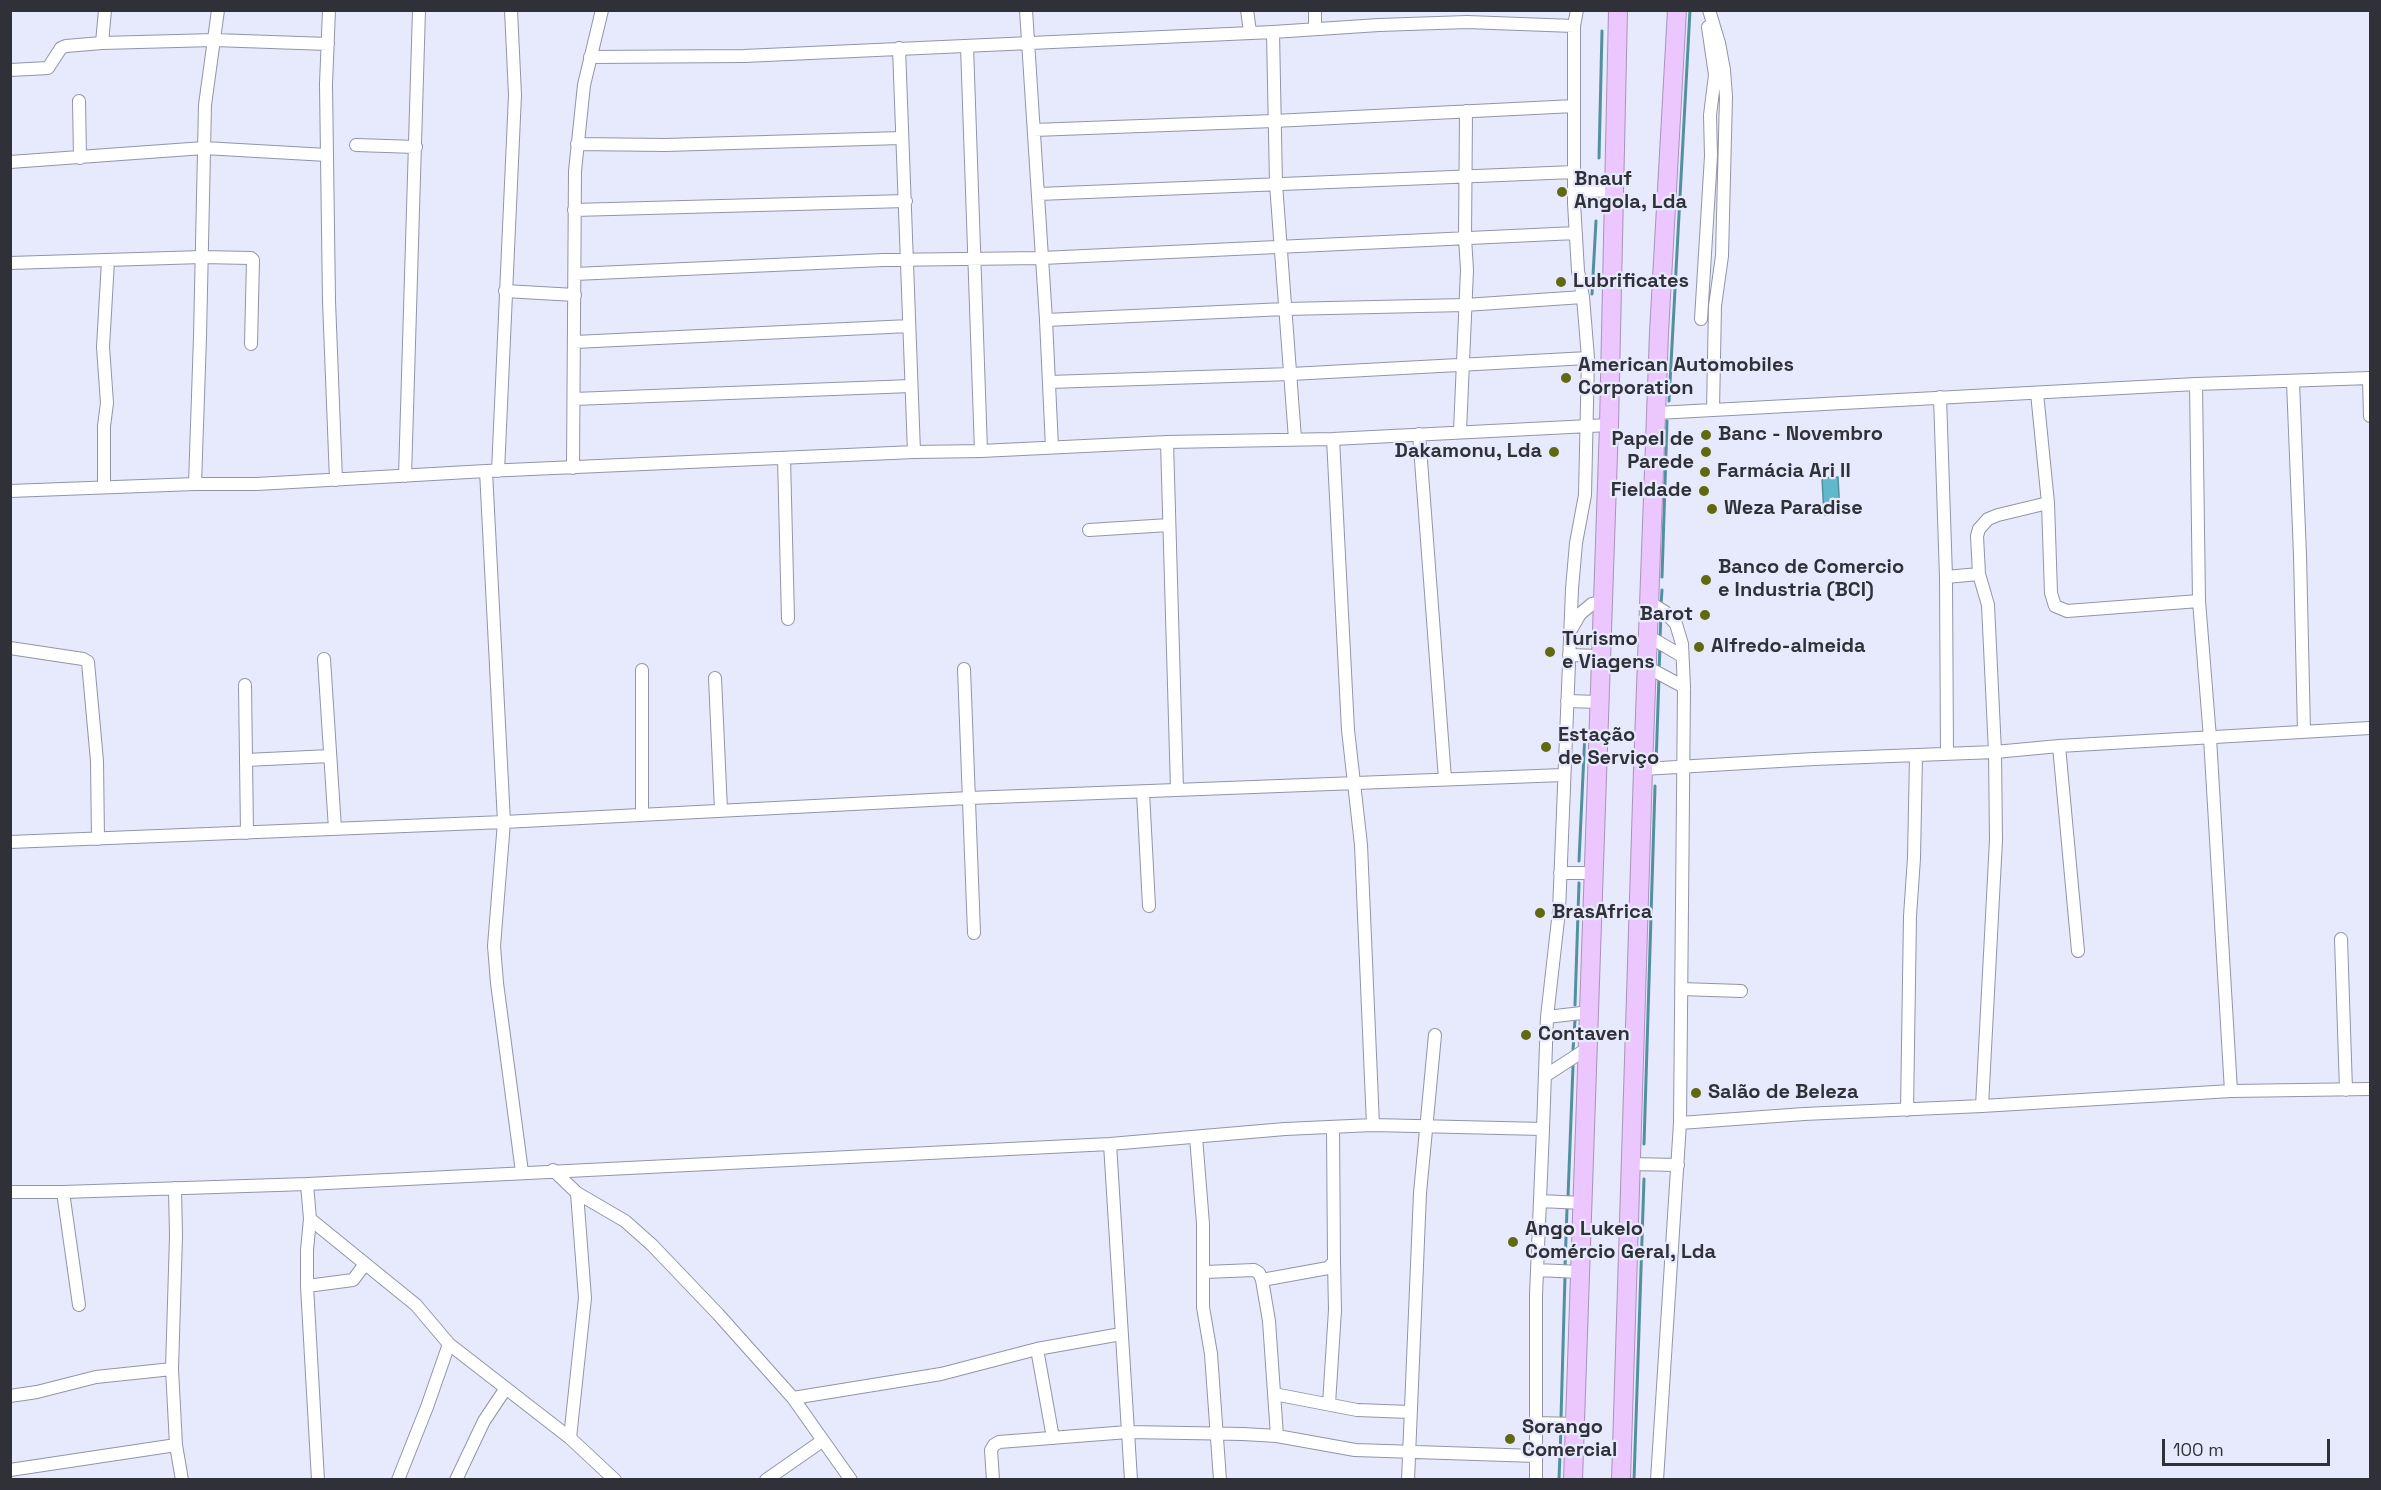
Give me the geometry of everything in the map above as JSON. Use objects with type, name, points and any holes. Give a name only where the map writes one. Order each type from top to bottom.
[{"type":"highway","points":[[1573,1479],[1609,425],[1618,10]]},
{"type":"highway","points":[[1621,1479],[1659,333],[1677,10]]},
{"type":"street","points":[[102,43],[105,10]]},
{"type":"street","points":[[195,484],[206,88],[218,10]]},
{"type":"street","points":[[329,10],[327,155],[329,301],[336,480]]},
{"type":"street","points":[[405,476],[419,10]]},
{"type":"street","points":[[511,10],[515,95],[506,291],[492,471],[504,822],[494,946],[522,1172]]},
{"type":"street","points":[[573,468],[574,210],[577,144],[580,108],[602,10]]},
{"type":"street","points":[[1026,10],[1039,194],[1052,447]]},
{"type":"street","points":[[1247,10],[1250,32]]},
{"type":"street","points":[[1315,10],[1315,28]]},
{"type":"street","points":[[1536,1479],[1537,1270],[1547,1017],[1557,927],[1570,635],[1576,543],[1585,495],[1587,425],[1588,358],[1578,270],[1574,190],[1574,26],[1577,10]]},
{"type":"street","points":[[1707,10],[1716,33],[1724,70],[1725,129],[1722,256],[1715,306],[1713,410]]},
{"type":"street","points":[[1701,319],[1709,202],[1710,115],[1715,75],[1707,10]]},
{"type":"street","points":[[1716,33],[1717,10]]},
{"type":"street","points":[[590,57],[744,56],[1028,44],[1273,32],[1467,16],[1574,26]]},
{"type":"street","points":[[1273,32],[1276,184],[1295,439]]},
{"type":"street","points":[[10,70],[48,68],[61,48],[102,43],[214,40],[328,44]]},
{"type":"street","points":[[967,46],[981,451]]},
{"type":"street","points":[[898,48],[906,201],[906,260],[914,452]]},
{"type":"street","points":[[79,101],[80,158]]},
{"type":"street","points":[[1034,130],[1574,106]]},
{"type":"street","points":[[1460,431],[1467,270],[1466,111]]},
{"type":"street","points":[[577,144],[665,145],[901,138]]},
{"type":"street","points":[[356,145],[416,147]]},
{"type":"street","points":[[10,162],[204,148],[327,155]]},
{"type":"street","points":[[1039,194],[1574,172]]},
{"type":"street","points":[[1574,190],[1615,191]]},
{"type":"street","points":[[574,210],[906,201]]},
{"type":"street","points":[[575,274],[906,260],[1042,258],[1576,233]]},
{"type":"street","points":[[10,263],[202,257],[253,259],[251,344]]},
{"type":"street","points":[[104,486],[104,426],[107,403],[103,347],[108,261]]},
{"type":"street","points":[[506,291],[575,295]]},
{"type":"street","points":[[1046,320],[1284,309],[1465,305],[1582,297]]},
{"type":"street","points":[[574,342],[909,326]]},
{"type":"street","points":[[1050,382],[1291,374],[1588,358]]},
{"type":"street","points":[[1657,413],[1940,396],[2370,378],[2370,416]]},
{"type":"street","points":[[2293,382],[2304,732]]},
{"type":"street","points":[[2196,384],[2199,601],[2210,738],[2231,1091]]},
{"type":"street","points":[[574,399],[911,386]]},
{"type":"street","points":[[2037,393],[2048,502],[2051,593],[2055,606],[2059,609],[2075,610],[2199,601]]},
{"type":"street","points":[[1940,396],[1946,576],[1947,754]]},
{"type":"street","points":[[10,491],[104,486],[257,484],[914,452],[1167,442],[1333,439],[1609,425]]},
{"type":"street","points":[[1419,434],[1445,779]]},
{"type":"street","points":[[1333,439],[1348,730],[1361,845],[1373,1125]]},
{"type":"street","points":[[1167,442],[1177,789]]},
{"type":"street","points":[[783,458],[788,619]]},
{"type":"street","points":[[1982,1106],[1994,899],[1995,752],[1988,605],[1979,574],[1977,536],[1983,524],[1998,515],[2048,502]]},
{"type":"street","points":[[1089,530],[1169,525]]},
{"type":"street","points":[[1946,576],[1979,574]]},
{"type":"street","points":[[1570,635],[1573,623],[1580,614],[1592,604],[1603,602]]},
{"type":"street","points":[[1650,602],[1665,612],[1676,624],[1682,644],[1684,687],[1680,1123],[1657,1479]]},
{"type":"street","points":[[1648,636],[1682,656]]},
{"type":"street","points":[[10,648],[83,659],[88,662],[97,761],[98,839]]},
{"type":"street","points":[[1569,655],[1601,656]]},
{"type":"street","points":[[324,659],[335,829]]},
{"type":"street","points":[[1647,667],[1684,687]]},
{"type":"street","points":[[964,669],[974,933]]},
{"type":"street","points":[[642,670],[642,814]]},
{"type":"street","points":[[715,678],[721,810]]},
{"type":"street","points":[[245,685],[247,833]]},
{"type":"street","points":[[1567,701],[1599,702]]},
{"type":"street","points":[[1643,769],[1995,752],[2059,746],[2370,728]]},
{"type":"street","points":[[2059,746],[2078,951]]},
{"type":"street","points":[[246,760],[330,756]]},
{"type":"street","points":[[1907,1110],[1910,916],[1914,858],[1916,756]]},
{"type":"street","points":[[10,842],[504,822],[1177,789],[1563,775]]},
{"type":"street","points":[[1143,792],[1149,906]]},
{"type":"street","points":[[1560,873],[1594,873]]},
{"type":"street","points":[[2341,939],[2346,1090]]},
{"type":"street","points":[[1681,989],[1741,991]]},
{"type":"street","points":[[1547,1017],[1590,1012]]},
{"type":"street","points":[[1408,1479],[1420,1193],[1435,1035]]},
{"type":"street","points":[[1545,1076],[1588,1048]]},
{"type":"street","points":[[1680,1123],[2231,1091],[2370,1089]]},
{"type":"street","points":[[10,1192],[307,1184],[1110,1144],[1373,1125],[1543,1130]]},
{"type":"street","points":[[1329,1404],[1335,1310],[1334,1127]]},
{"type":"street","points":[[1196,1137],[1205,1272],[1203,1307],[1211,1354],[1220,1479]]},
{"type":"street","points":[[1110,1144],[1131,1479]]},
{"type":"street","points":[[1630,1164],[1678,1166]]},
{"type":"street","points":[[553,1170],[578,1193],[625,1221],[652,1245],[793,1398],[851,1479]]},
{"type":"street","points":[[307,1184],[310,1219],[307,1250],[308,1286],[318,1479]]},
{"type":"street","points":[[175,1188],[172,1369],[176,1445],[182,1479]]},
{"type":"street","points":[[63,1192],[79,1305]]},
{"type":"street","points":[[570,1438],[585,1298],[578,1193]]},
{"type":"street","points":[[1540,1201],[1582,1203]]},
{"type":"street","points":[[310,1219],[416,1305],[449,1344],[570,1438],[615,1479]]},
{"type":"street","points":[[1262,1280],[1328,1268],[1334,1262]]},
{"type":"street","points":[[308,1286],[353,1281],[365,1264]]},
{"type":"street","points":[[1205,1272],[1254,1270],[1259,1273],[1269,1321],[1277,1436]]},
{"type":"street","points":[[1537,1270],[1580,1272]]},
{"type":"street","points":[[793,1398],[942,1374],[1037,1349],[1121,1334]]},
{"type":"street","points":[[398,1479],[449,1344]]},
{"type":"street","points":[[1037,1349],[1053,1438]]},
{"type":"street","points":[[10,1396],[37,1392],[96,1377],[172,1369]]},
{"type":"street","points":[[456,1479],[484,1421],[506,1388]]},
{"type":"street","points":[[1274,1394],[1357,1410],[1410,1412]]},
{"type":"street","points":[[1536,1423],[1575,1424]]},
{"type":"street","points":[[993,1479],[990,1456],[994,1445],[999,1442],[1128,1432],[1277,1436],[1355,1450],[1536,1456]]},
{"type":"street","points":[[766,1479],[822,1441]]},
{"type":"street","points":[[10,1470],[176,1445]]},
{"type":"water","points":[[1838,477],[1840,515],[1824,515],[1822,478]]},
{"type":"waterway","points":[[1669,401],[1690,10]]},
{"type":"waterway","points":[[1599,158],[1602,31]]},
{"type":"waterway","points":[[1592,294],[1596,221]]},
{"type":"waterway","points":[[1662,577],[1667,421]]},
{"type":"waterway","points":[[1661,605],[1662,590]]},
{"type":"waterway","points":[[1660,638],[1661,615]]},
{"type":"waterway","points":[[1659,671],[1660,648]]},
{"type":"waterway","points":[[1656,764],[1659,677]]},
{"type":"waterway","points":[[1579,861],[1585,732]]},
{"type":"waterway","points":[[1644,1144],[1655,786]]},
{"type":"waterway","points":[[1575,1005],[1579,883]]},
{"type":"waterway","points":[[1573,1050],[1575,1020]]},
{"type":"waterway","points":[[1568,1197],[1573,1066]]},
{"type":"waterway","points":[[1634,1480],[1644,1179]]},
{"type":"waterway","points":[[1565,1267],[1567,1209]]},
{"type":"waterway","points":[[1561,1418],[1565,1276]]},
{"type":"waterway","points":[[1559,1480],[1561,1427]]},
{"type":"place","name":"Bnauf Angola, Lda","points":[[1562,192]]},
{"type":"place","name":"Lubrificates","points":[[1561,282]]},
{"type":"place","name":"American Automobiles Corporation","points":[[1566,378]]},
{"type":"place","name":"Banc - Novembro","points":[[1706,435]]},
{"type":"place","name":"Dakamonu, Lda","points":[[1554,452]]},
{"type":"place","name":"Papel de Parede","points":[[1706,452]]},
{"type":"place","name":"Farmácia Ari II","points":[[1705,472]]},
{"type":"place","name":"Fieldade","points":[[1704,491]]},
{"type":"place","name":"Weza Paradise","points":[[1712,509]]},
{"type":"place","name":"Banco de Comercio e Industria (BCI)","points":[[1706,580]]},
{"type":"place","name":"Barot","points":[[1705,615]]},
{"type":"place","name":"Alfredo-almeida","points":[[1699,647]]},
{"type":"place","name":"Turismo e Viagens","points":[[1550,652]]},
{"type":"place","name":"Estação de Serviço","points":[[1546,747]]},
{"type":"place","name":"BrasAfrica","points":[[1540,913]]},
{"type":"place","name":"Contaven","points":[[1526,1035]]},
{"type":"place","name":"Salão de Beleza","points":[[1696,1093]]},
{"type":"place","name":"Ango Lukelo Comércio Geral, Lda","points":[[1513,1242]]},
{"type":"place","name":"Sorango Comercial","points":[[1510,1439]]}]
